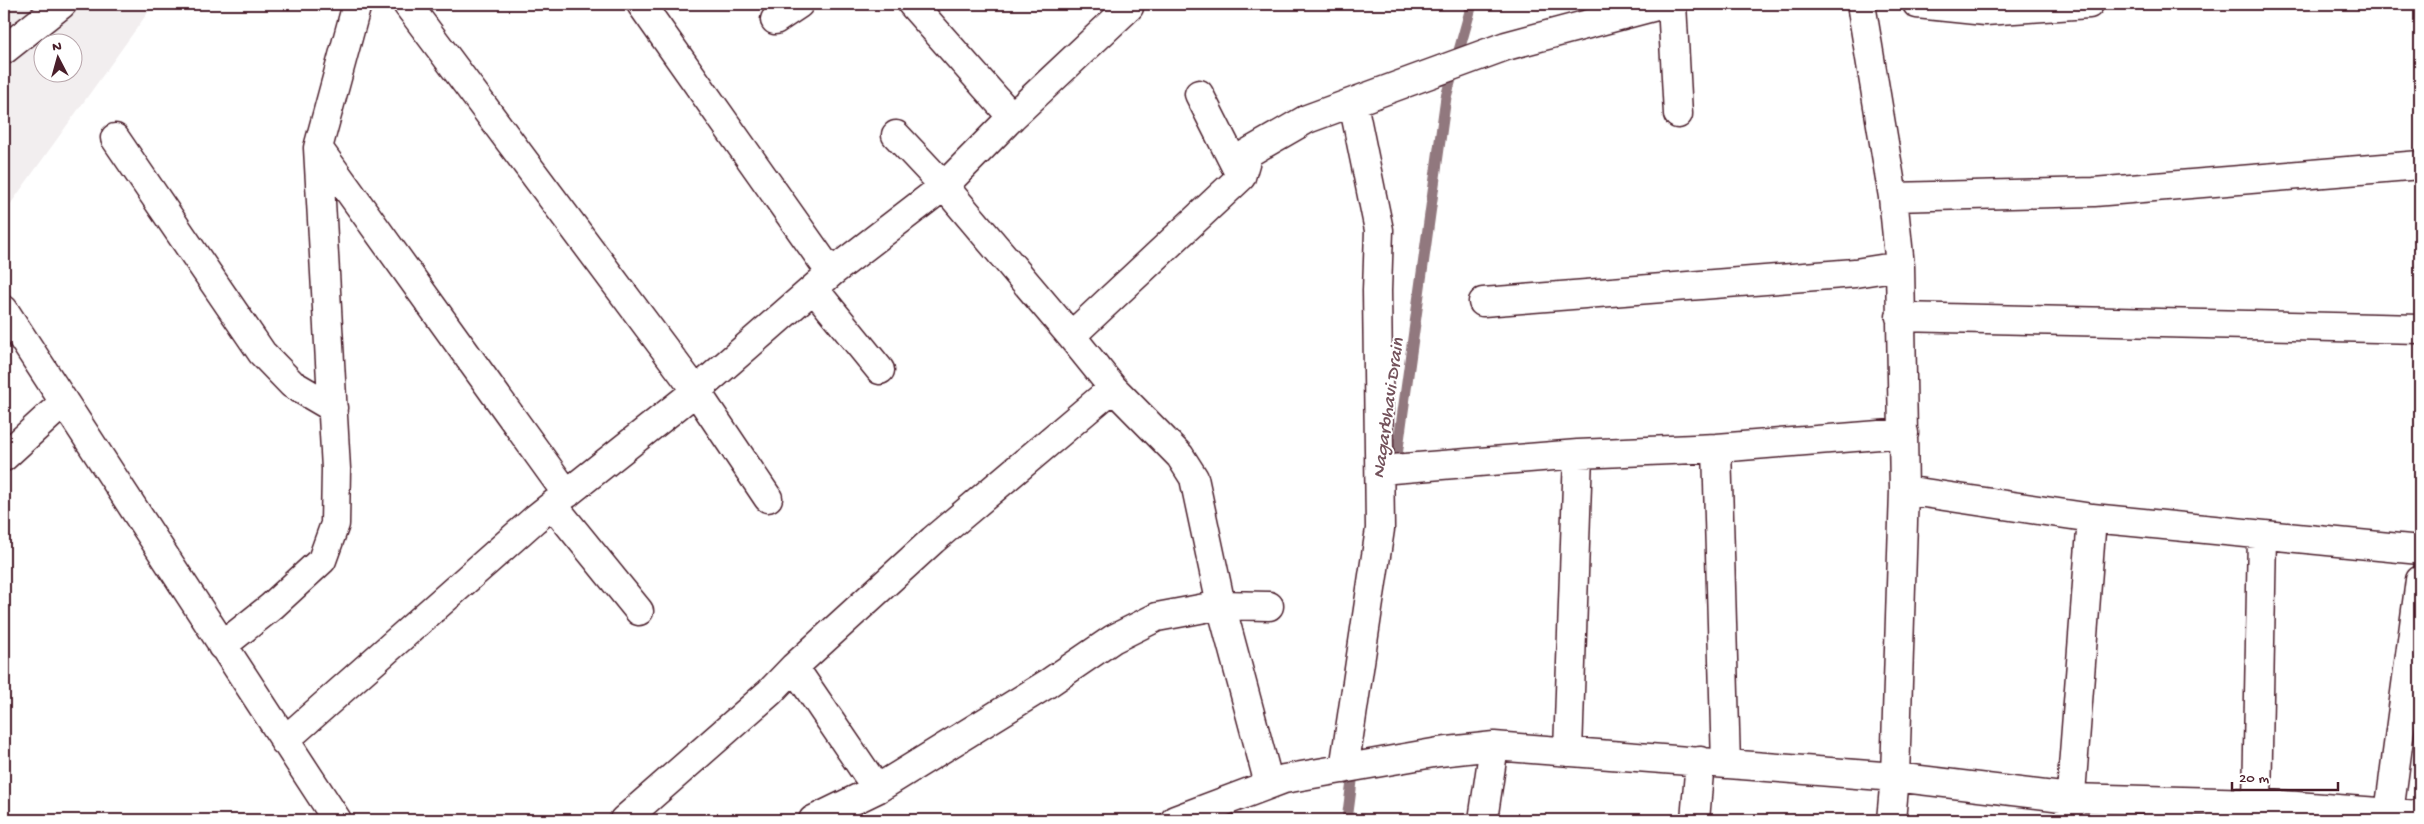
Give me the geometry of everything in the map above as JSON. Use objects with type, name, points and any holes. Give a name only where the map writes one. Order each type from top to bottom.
[{"type":"street","points":[[4,50],[62,4]]},
{"type":"street","points":[[222,646],[271,607],[322,560],[335,524],[333,408],[318,148],[357,4]]},
{"type":"street","points":[[407,4],[696,391],[768,498]]},
{"type":"street","points":[[641,4],[880,370]]},
{"type":"street","points":[[775,20],[799,4]]},
{"type":"street","points":[[912,4],[1012,117]]},
{"type":"street","points":[[1071,336],[1241,177],[1248,153],[1307,119],[1506,46],[1664,4]]},
{"type":"street","points":[[1672,4],[1678,114]]},
{"type":"street","points":[[1861,4],[1893,197],[1900,266],[1904,490],[1891,820]]},
{"type":"street","points":[[1917,4],[1984,11],[2089,4]]},
{"type":"street","points":[[284,741],[560,499],[696,391],[822,281],[944,186],[1012,117],[1129,5]]},
{"type":"street","points":[[1199,94],[1241,177]]},
{"type":"street","points":[[1344,769],[1380,529],[1381,470],[1377,291],[1379,230],[1353,103]]},
{"type":"street","points":[[896,135],[944,186],[1113,388],[1180,456],[1194,478],[1220,605],[1277,781]]},
{"type":"street","points":[[114,138],[262,353],[292,384],[333,408]]},
{"type":"street","points":[[318,148],[639,611]]},
{"type":"street","points":[[1893,197],[2094,192],[2420,165]]},
{"type":"street","points":[[1483,302],[1856,273],[1900,266]]},
{"type":"street","points":[[4,310],[336,820]]},
{"type":"street","points":[[1900,317],[2420,329]]},
{"type":"street","points":[[624,820],[770,692],[794,667],[932,540],[1113,388]]},
{"type":"street","points":[[4,457],[64,402]]},
{"type":"street","points":[[1381,470],[1413,469],[1578,454],[1717,448],[1904,433]]},
{"type":"street","points":[[1695,820],[1713,762],[1717,448]]},
{"type":"street","points":[[1568,752],[1578,454]]},
{"type":"street","points":[[1904,490],[2092,518],[2420,550]]},
{"type":"street","points":[[2069,809],[2092,518]]},
{"type":"street","points":[[2256,812],[2262,535]]},
{"type":"street","points":[[2390,813],[2420,580]]},
{"type":"street","points":[[813,820],[877,789],[1047,684],[1114,639],[1157,617],[1220,605],[1270,606]]},
{"type":"street","points":[[794,667],[877,789]]},
{"type":"street","points":[[1483,820],[1494,746]]},
{"type":"street","points":[[1175,820],[1277,781],[1439,752],[1494,746],[1894,777],[2069,809],[2390,813],[2418,817]]},
{"type":"shaded area","points":[[4,4],[154,4],[4,213]]},
{"type":"waterway","name":"Nagarbhavi Drain","points":[[1395,470],[1446,97],[1472,4]]},
{"type":"waterway","name":"Nagarbhavi Drain","points":[[1347,820],[1354,766]]}]
